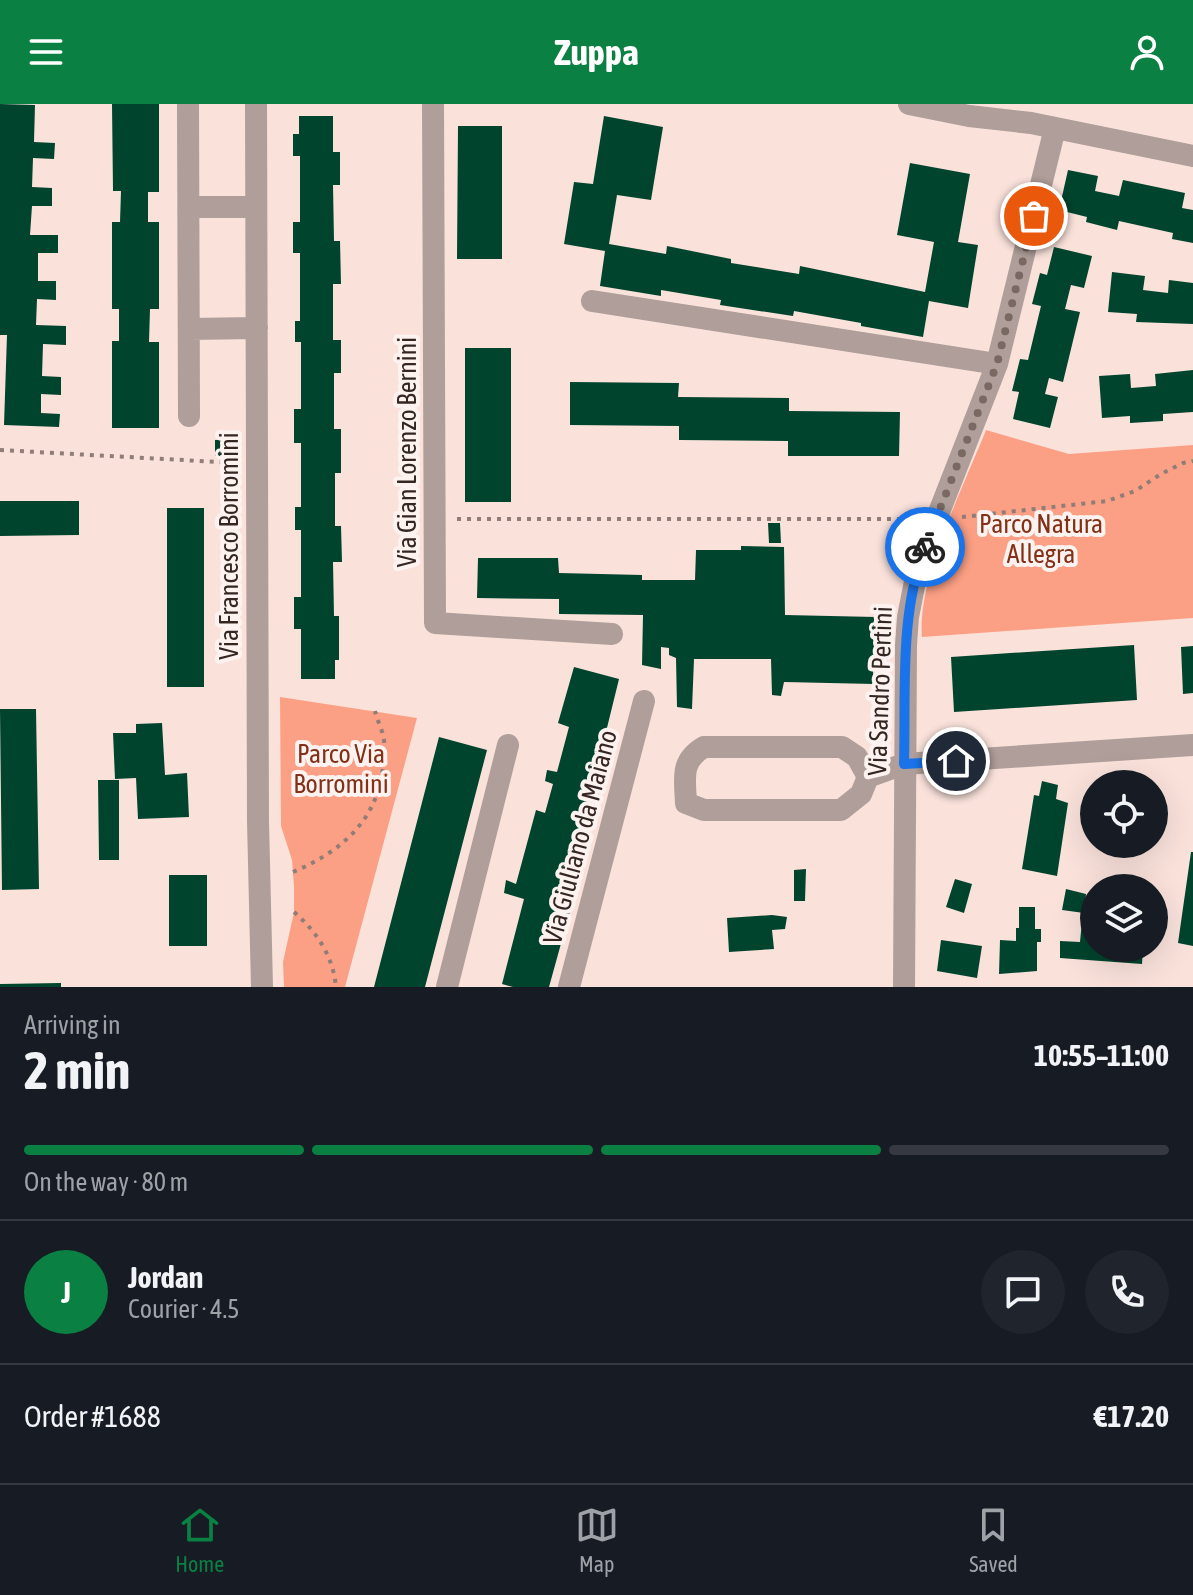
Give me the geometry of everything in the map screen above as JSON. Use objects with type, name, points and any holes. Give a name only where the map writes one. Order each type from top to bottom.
[{"type":"street","points":[[188,104],[189,416]]},
{"type":"street","name":"Via Francesco Borromini","points":[[256,104],[258,805],[262,987]]},
{"type":"street","name":"Via Gian Lorenzo Bernini","points":[[433,104],[435,623],[612,634]]},
{"type":"street","points":[[909,104],[1055,128],[1193,156]]},
{"type":"street","name":"Via Sandro Pertini","points":[[904,987],[906,645],[913,589],[918,566],[997,364],[1055,128]]},
{"type":"street","points":[[189,207],[256,207]]},
{"type":"street","points":[[592,301],[997,364]]},
{"type":"street","points":[[189,329],[257,328]]},
{"type":"street","name":"Via Giuliano da Maiano","points":[[569,987],[644,701]]},
{"type":"street","points":[[447,987],[508,745]]},
{"type":"street","points":[[868,777],[857,757],[842,747],[704,747],[691,755],[685,769],[686,803],[704,810],[841,810],[861,794],[868,777],[904,764],[1193,745]]},
{"type":"path","points":[[0,450],[257,462]]},
{"type":"path","points":[[951,517],[1107,501],[1135,491],[1161,474],[1193,461]]},
{"type":"path","points":[[435,519],[920,519]]},
{"type":"path","points":[[293,872],[342,845],[354,835],[370,810],[381,782],[383,766],[383,736],[375,711]]},
{"type":"path","points":[[294,912],[306,922],[326,950],[336,987]]},
{"type":"green space","name":"Parco Natura Allegra","points":[[986,430],[1069,454],[1193,445],[1193,618],[922,637],[922,613],[934,560]]},
{"type":"green space","name":"Parco Via Borromini","points":[[280,697],[417,718],[345,987],[284,987],[283,962],[294,912],[294,887],[292,860],[281,826]]},
{"type":"building","points":[[0,104],[35,105],[34,142],[55,143],[54,159],[33,158],[32,187],[52,188],[52,206],[32,206],[30,235],[58,235],[58,253],[38,253],[38,281],[56,281],[56,300],[37,299],[36,325],[66,326],[66,345],[43,344],[42,376],[61,377],[61,395],[41,394],[41,413],[60,414],[59,427],[4,425],[7,335],[0,335]]},
{"type":"building","points":[[112,104],[159,104],[159,192],[148,192],[148,222],[159,222],[159,309],[150,309],[149,342],[159,342],[159,428],[112,428],[112,341],[119,341],[119,309],[112,309],[112,222],[120,222],[121,191],[113,191]]},
{"type":"building","points":[[299,116],[333,116],[333,152],[340,152],[340,185],[333,185],[334,241],[340,241],[341,284],[333,284],[333,340],[341,340],[341,373],[334,373],[334,429],[341,429],[341,473],[335,473],[335,526],[341,526],[342,562],[333,562],[334,616],[339,616],[339,660],[335,660],[335,679],[301,679],[301,629],[294,629],[294,597],[301,597],[301,530],[295,530],[295,507],[301,507],[301,443],[294,443],[294,409],[301,409],[301,342],[295,342],[295,321],[300,321],[300,253],[293,253],[293,222],[300,222],[300,156],[293,156],[293,134],[299,134]]},
{"type":"building","points":[[604,116],[663,127],[651,200],[617,195],[609,244],[666,254],[667,246],[731,259],[731,263],[799,274],[800,266],[925,292],[934,242],[897,235],[910,163],[970,174],[958,242],[978,245],[968,308],[929,301],[923,337],[794,311],[793,316],[720,305],[721,300],[661,290],[661,296],[600,286],[605,251],[564,244],[574,182],[593,184]]},
{"type":"building","points":[[458,126],[502,126],[502,259],[457,259]]},
{"type":"building","points":[[1068,170],[1098,176],[1095,191],[1119,196],[1123,180],[1185,193],[1182,208],[1193,210],[1193,243],[1172,239],[1173,233],[1119,221],[1117,230],[1086,222],[1087,217],[1059,210]]},
{"type":"building","points":[[1054,247],[1092,256],[1084,288],[1071,285],[1065,309],[1080,312],[1063,382],[1049,378],[1045,394],[1058,397],[1050,428],[1013,419],[1019,392],[1012,391],[1020,359],[1028,360],[1041,306],[1032,304],[1040,273],[1047,275]]},
{"type":"building","points":[[1112,272],[1145,276],[1143,290],[1168,293],[1169,280],[1193,283],[1193,324],[1136,322],[1137,314],[1108,312]]},
{"type":"building","points":[[465,348],[511,348],[511,502],[465,502]]},
{"type":"building","points":[[1193,370],[1193,412],[1163,414],[1163,421],[1130,423],[1130,416],[1102,418],[1099,376],[1130,374],[1131,388],[1156,386],[1155,374]]},
{"type":"building","points":[[570,382],[679,383],[678,397],[789,398],[789,411],[900,412],[899,456],[788,456],[788,441],[679,440],[679,426],[570,425]]},
{"type":"building","points":[[231,439],[232,456],[215,456],[215,440]]},
{"type":"building","points":[[0,501],[79,501],[79,535],[0,536]]},
{"type":"building","points":[[167,508],[204,508],[204,687],[167,687]]},
{"type":"building","points":[[768,523],[780,523],[781,543],[769,543]]},
{"type":"building","points":[[741,546],[784,547],[785,615],[876,617],[877,659],[872,659],[874,684],[784,682],[781,696],[772,695],[771,659],[694,659],[692,709],[677,707],[676,658],[669,655],[669,648],[661,647],[661,669],[642,665],[643,615],[559,614],[559,599],[477,598],[478,558],[558,558],[559,573],[642,575],[642,580],[695,580],[696,550],[741,550]]},
{"type":"building","points":[[1134,645],[1137,700],[954,712],[951,657]]},
{"type":"building","points":[[1193,646],[1193,693],[1183,694],[1181,647]]},
{"type":"building","points":[[574,667],[619,679],[605,736],[614,738],[591,825],[582,823],[561,909],[570,911],[549,987],[513,987],[502,984],[524,899],[504,893],[506,880],[516,884],[536,810],[545,813],[553,784],[545,781],[547,770],[557,772],[569,727],[558,723]]},
{"type":"building","points":[[0,709],[36,709],[39,889],[2,890]]},
{"type":"building","points":[[162,723],[165,775],[187,773],[189,817],[138,819],[136,778],[115,779],[113,733],[136,733],[136,724]]},
{"type":"building","points":[[439,737],[487,750],[425,987],[374,987]]},
{"type":"building","points":[[98,780],[119,780],[119,860],[99,860]]},
{"type":"building","points":[[1042,781],[1058,785],[1056,799],[1068,803],[1057,876],[1022,869],[1034,795],[1039,796]]},
{"type":"building","points":[[1193,852],[1193,946],[1178,943]]},
{"type":"building","points":[[806,869],[805,901],[794,901],[794,870]]},
{"type":"building","points":[[169,875],[207,875],[207,946],[169,946]]},
{"type":"building","points":[[955,879],[972,884],[964,913],[946,907]]},
{"type":"building","points":[[1066,889],[1080,892],[1080,912],[1062,910]]},
{"type":"building","points":[[1019,907],[1035,907],[1035,929],[1041,929],[1041,942],[1037,942],[1037,971],[999,974],[1000,940],[1016,941]]},
{"type":"building","points":[[787,917],[785,929],[772,930],[774,949],[729,952],[727,918]]},
{"type":"building","points":[[941,940],[982,946],[977,978],[937,971]]},
{"type":"building","points":[[1060,941],[1080,942],[1080,959],[1060,958]]},
{"type":"building","points":[[61,983],[61,987],[0,987],[0,984]]},
{"type":"way so far","points":[[925,547],[997,364],[1034,216]]},
{"type":"route","points":[[925,547],[908,617],[904,764],[956,761]]}]
